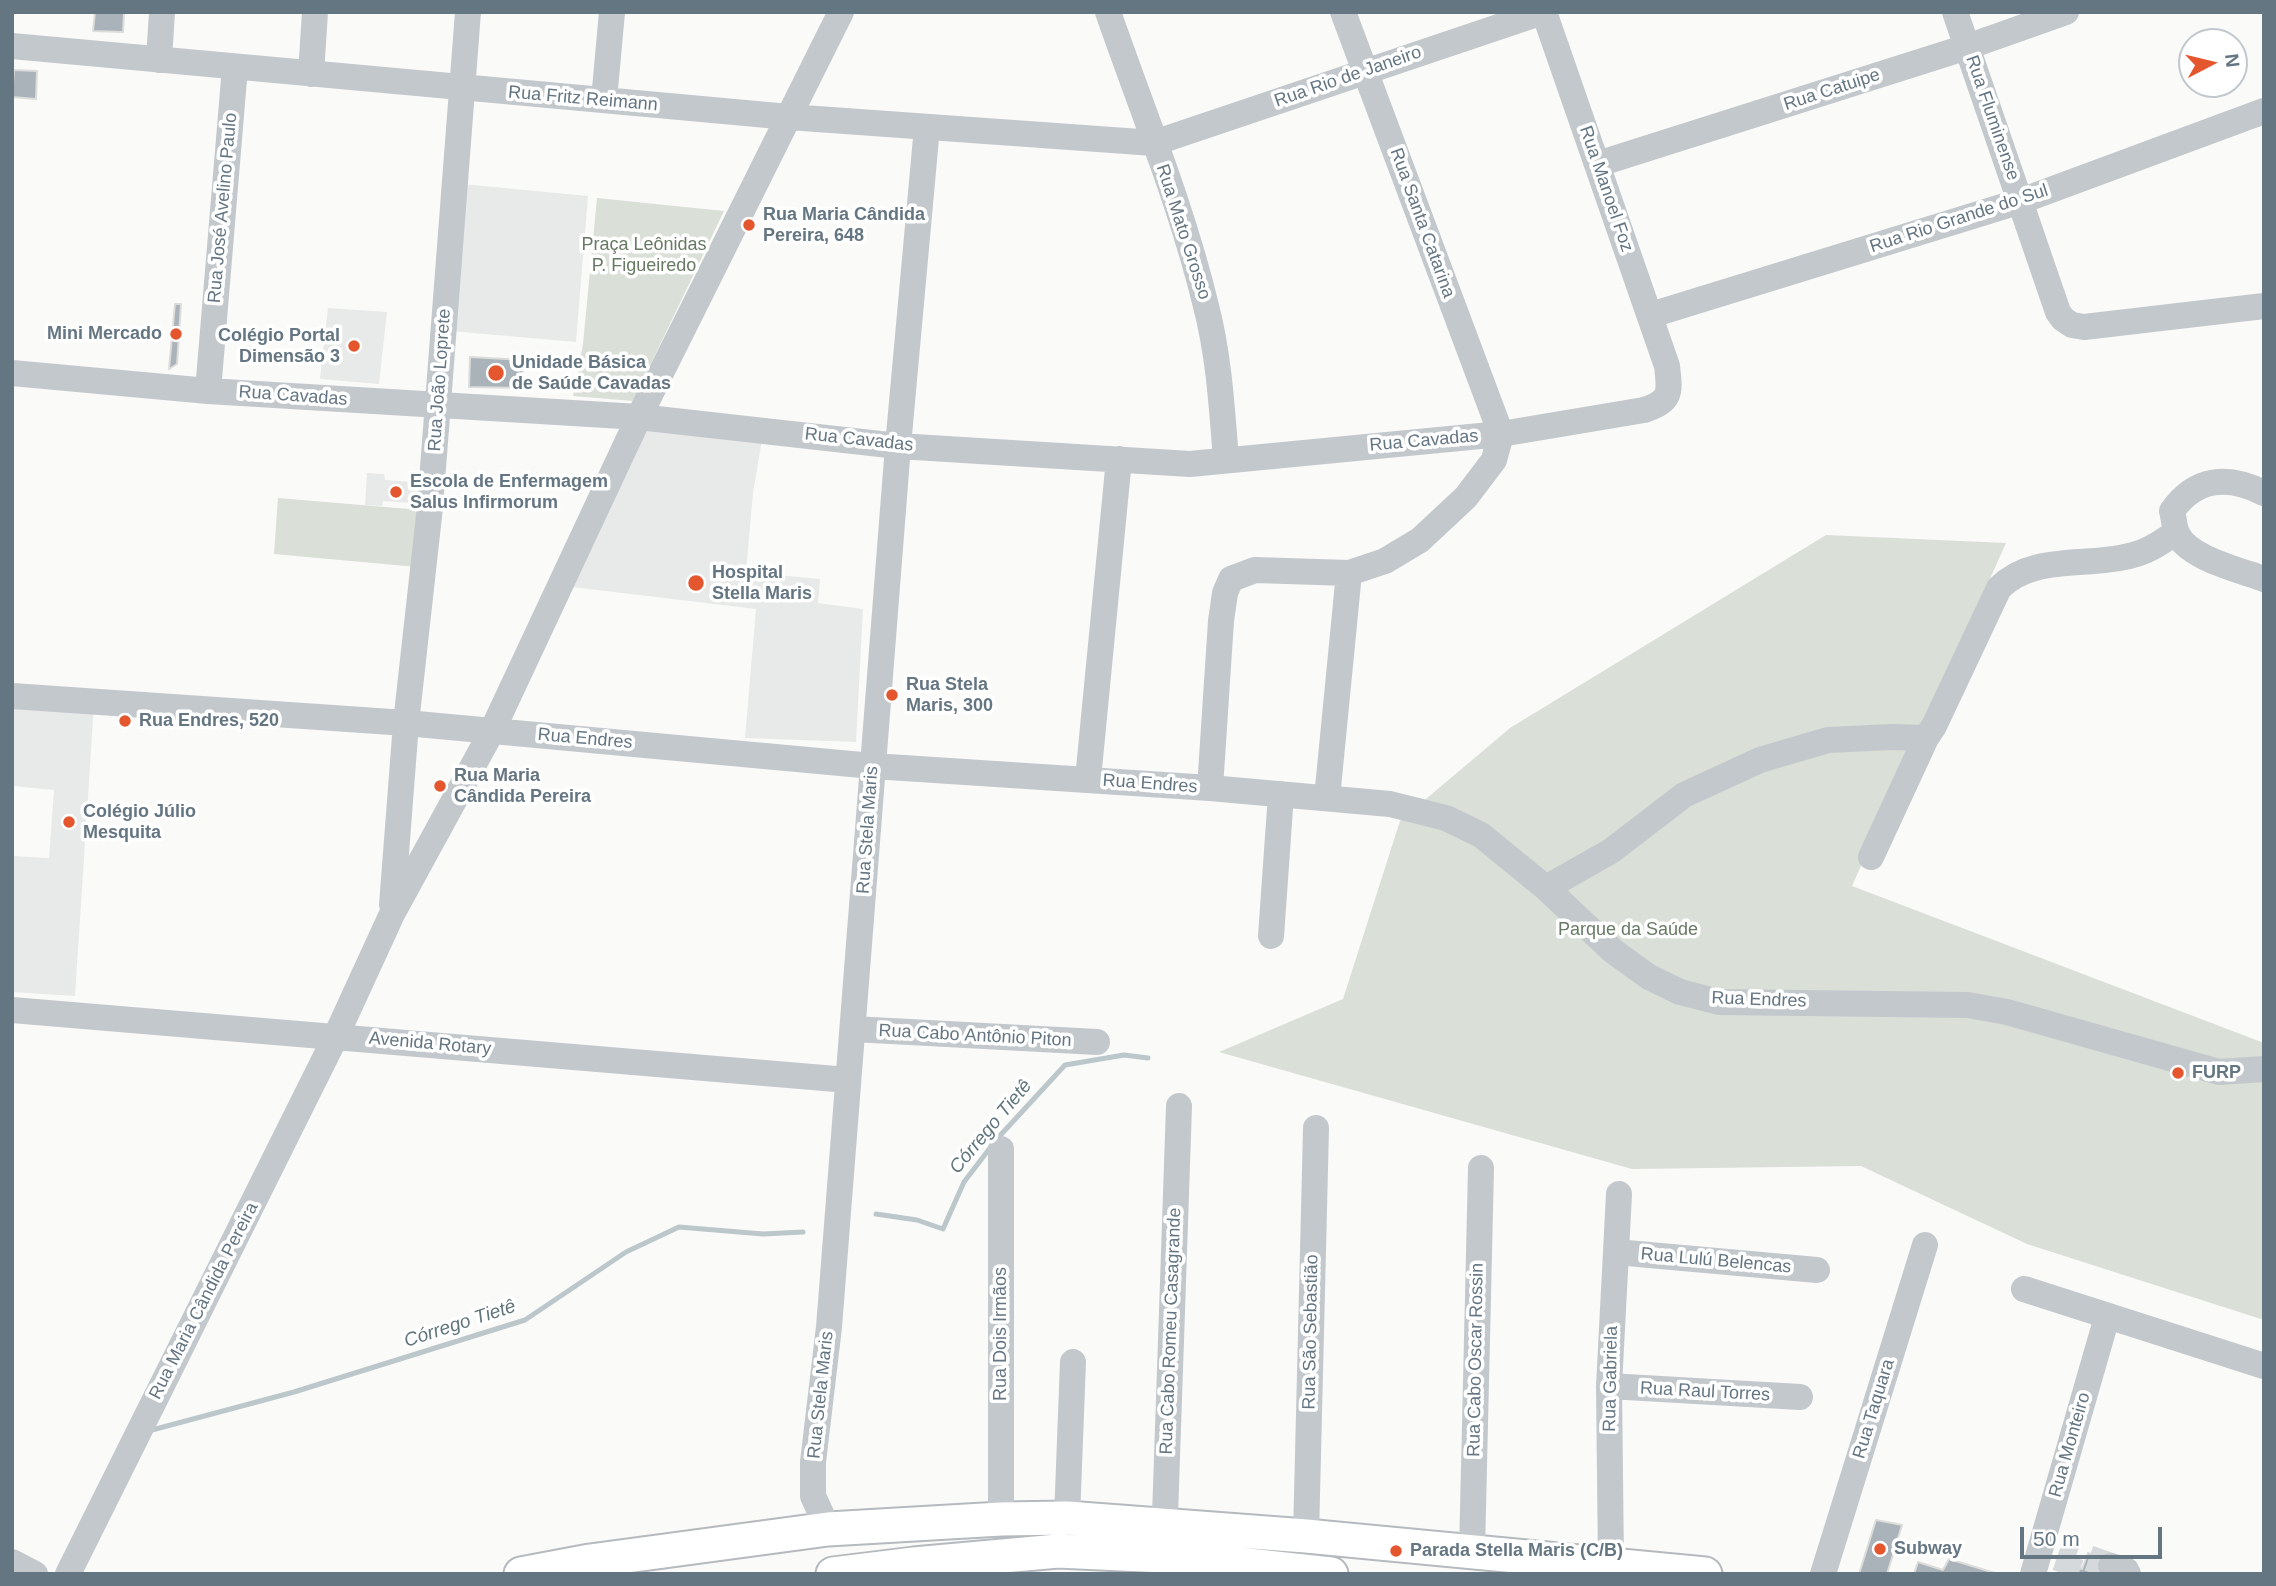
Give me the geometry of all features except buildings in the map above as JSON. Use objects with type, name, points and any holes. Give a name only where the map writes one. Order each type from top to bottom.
[{"type":"main road","points":[[521,1574],[590,1560],[828,1529],[1067,1518],[1164,1541],[1331,1574]]},
{"type":"main road","points":[[833,1574],[1021,1553],[1164,1541],[1306,1536],[1705,1574]]},
{"type":"street","points":[[159,60],[162,12]]},
{"type":"street","points":[[311,74],[315,12]]},
{"type":"street","name":"Rua João Loprete","points":[[392,914],[406,723],[430,508],[468,12]]},
{"type":"street","points":[[604,100],[611,12]]},
{"type":"street","name":"Rua Maria Cândida Pereira","points":[[68,1574],[337,1036],[392,914],[492,731],[639,417],[841,12]]},
{"type":"street","name":"Rua Mato Grosso","points":[[1108,12],[1177,204],[1207,309],[1222,398],[1226,460]]},
{"type":"street","name":"Rua Santa Catarina","points":[[1343,12],[1501,434]]},
{"type":"street","name":"Rua Rio de Janeiro","points":[[1154,143],[1544,12]]},
{"type":"street","name":"Rua Manoel Foz","points":[[1544,12],[1667,366]]},
{"type":"street","name":"Rua Fluminense","points":[[1955,12],[2057,312],[2071,326],[2084,327],[2264,306]]},
{"type":"street","name":"Rua Catuipe","points":[[1598,164],[1967,47],[2066,12]]},
{"type":"street","name":"Rua Fritz Reimann","points":[[12,47],[789,117],[1154,143]]},
{"type":"street","name":"Rua José Avelino Paulo","points":[[208,391],[235,66]]},
{"type":"street","name":"Rua Rio Grande do Sul","points":[[1651,315],[2021,201],[2264,111]]},
{"type":"street","name":"Rua Stela Maris","points":[[828,1529],[813,1496],[813,1462],[829,1327],[898,446],[927,128]]},
{"type":"street","name":"Rua Cavadas","points":[[12,373],[208,391],[639,417],[898,446],[1190,464],[1501,434],[1625,414],[1658,405],[1666,399],[1670,389],[1667,366]]},
{"type":"street","points":[[1210,788],[1221,621],[1224,593],[1231,579],[1255,570],[1349,573],[1385,561],[1420,540],[1466,497],[1494,460],[1501,434]]},
{"type":"street","points":[[1088,779],[1119,459]]},
{"type":"street","points":[[2264,493],[2227,482],[2201,485],[2182,498],[2172,511],[2176,532],[2183,543],[2202,556],[2264,579]]},
{"type":"street","points":[[1871,857],[1999,588],[2011,576],[2054,563],[2081,563],[2132,556],[2155,547],[2176,532]]},
{"type":"street","points":[[1327,798],[1349,573]]},
{"type":"street","name":"Rua Endres","points":[[12,696],[406,723],[873,766],[1088,779],[1390,804],[1446,818],[1481,835],[1546,888],[1613,951],[1648,977],[1680,992],[1719,1002],[1968,1005],[2007,1012],[2218,1072],[2264,1069]]},
{"type":"street","points":[[1546,888],[1611,851],[1684,795],[1760,760],[1828,740],[1926,738]]},
{"type":"street","points":[[1271,936],[1281,794]]},
{"type":"street","name":"Avenida Rotary","points":[[12,1010],[848,1080]]},
{"type":"street","name":"Rua Cabo Antônio Piton","points":[[853,1029],[1097,1042]]},
{"type":"street","name":"Rua Cabo Romeu Casagrande","points":[[1164,1541],[1179,1106]]},
{"type":"street","name":"Rua São Sebastião","points":[[1306,1536],[1316,1128]]},
{"type":"street","name":"Rua Dois Irmãos","points":[[1001,1149],[1001,1519]]},
{"type":"street","name":"Rua Cabo Oscar Rossin","points":[[1472,1552],[1481,1168]]},
{"type":"street","name":"Rua Gabriela","points":[[1611,1564],[1609,1386],[1619,1194]]},
{"type":"street","name":"Rua Taquara","points":[[1824,1574],[1925,1245]]},
{"type":"street","name":"Rua Lulú Belencas","points":[[1616,1252],[1817,1270]]},
{"type":"street","points":[[2024,1289],[2264,1366]]},
{"type":"street","name":"Rua Monteiro","points":[[2033,1574],[2108,1317]]},
{"type":"street","points":[[1067,1518],[1073,1362]]},
{"type":"street","name":"Rua Raul Torres","points":[[1609,1386],[1800,1397]]},
{"type":"street","points":[[12,1562],[34,1574]]},
{"type":"shaded area","points":[[462,184],[588,196],[576,342],[451,331]]},
{"type":"shaded area","name":"Colégio Portal Dimensão 3","points":[[328,308],[387,312],[379,384],[320,379]]},
{"type":"shaded area","name":"Hospital Stella Maris","points":[[641,422],[762,440],[753,493],[746,572],[820,579],[818,603],[863,609],[856,742],[745,738],[756,609],[572,587]]},
{"type":"shaded area","name":"Escola de Enfermagem Salus Infirmorum","points":[[367,473],[384,474],[385,480],[413,482],[414,477],[426,477],[424,507],[383,501],[382,506],[365,505]]},
{"type":"shaded area","name":"Colégio Júlio Mesquita","points":[[12,699],[94,704],[75,996],[12,992],[12,856],[49,858],[54,790],[12,786]]},
{"type":"green space","name":"Praça Leônidas P. Figueiredo","points":[[597,198],[724,211],[633,401],[573,396],[583,344]]},
{"type":"green space","points":[[278,498],[421,510],[417,567],[274,554]]},
{"type":"green space","name":"Parque da Saúde","points":[[1826,535],[2006,543],[1852,886],[2264,1043],[2264,1320],[2027,1244],[1861,1166],[1632,1169],[1219,1052],[1343,999],[1400,821],[1510,728]]},
{"type":"waterway","name":"Córrego Tietê","points":[[996,1140],[1065,1065],[1124,1055],[1148,1058]]},
{"type":"waterway","name":"Córrego Tietê","points":[[876,1214],[917,1220],[943,1229],[964,1182],[990,1148]]},
{"type":"waterway","name":"Córrego Tietê","points":[[152,1430],[294,1392],[525,1320],[626,1252],[679,1227],[763,1234],[803,1232]]},
{"type":"tunnel","points":[[2065,1574],[2074,1553],[2111,1566]]},
{"type":"place","name":"Rua Maria Cândida Pereira, 648","points":[[749,225]]},
{"type":"place","name":"Mini Mercado","points":[[176,334]]},
{"type":"place","name":"Colégio Portal Dimensão 3","points":[[354,346]]},
{"type":"place","name":"Unidade Básica de Saúde Cavadas","points":[[496,373]]},
{"type":"place","name":"Escola de Enfermagem Salus Infirmorum","points":[[396,492]]},
{"type":"place","name":"Hospital Stella Maris","points":[[696,583]]},
{"type":"place","name":"Rua Stela Maris, 300","points":[[892,695]]},
{"type":"place","name":"Rua Endres, 520","points":[[125,721]]},
{"type":"place","name":"Rua Maria Cândida Pereira","points":[[440,786]]},
{"type":"place","name":"Colégio Júlio Mesquita","points":[[69,822]]},
{"type":"place","name":"FURP","points":[[2178,1073]]},
{"type":"place","name":"Subway","points":[[1880,1549]]},
{"type":"place","name":"Parada Stella Maris (C/B)","points":[[1396,1551]]}]
